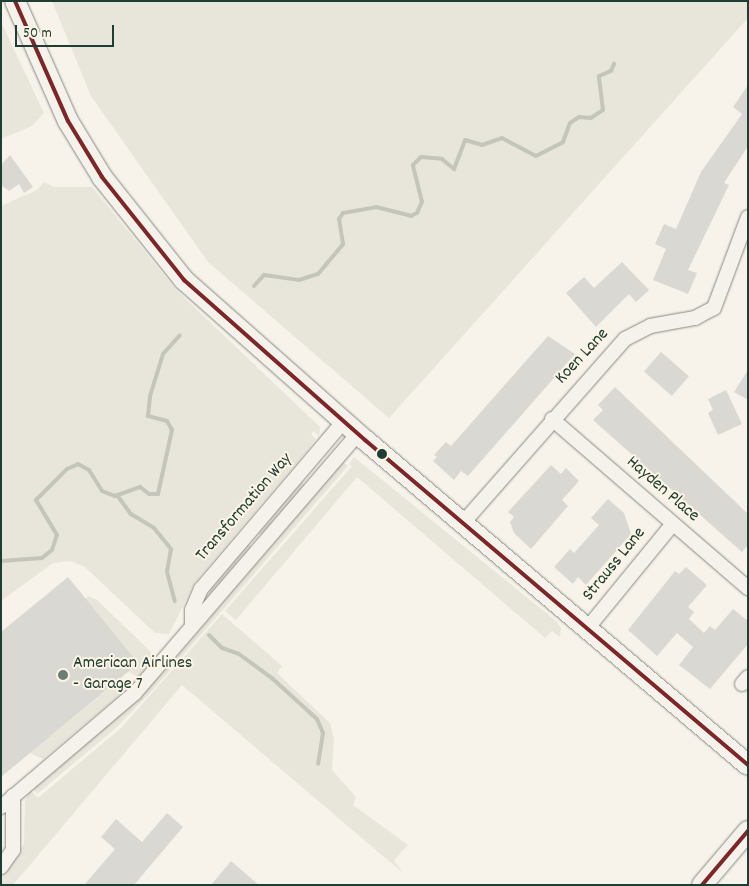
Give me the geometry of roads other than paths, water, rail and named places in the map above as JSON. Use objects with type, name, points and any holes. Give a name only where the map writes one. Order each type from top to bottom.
[{"type":"street","points":[[14,1],[68,121],[102,177],[158,251],[239,331],[586,630],[748,765]]},
{"type":"street","name":"Koen Lane","points":[[462,524],[552,419],[625,339],[650,326],[695,318],[714,308],[748,217]]},
{"type":"street","name":"Hayden Place","points":[[552,419],[672,525],[748,588]]},
{"type":"street","points":[[1,807],[135,693],[192,626],[351,428]]},
{"type":"street","name":"Transformation Way","points":[[192,626],[192,610],[200,589],[351,428]]},
{"type":"street","name":"Strauss Lane","points":[[586,630],[672,525]]},
{"type":"street","points":[[1,867],[13,850],[13,796]]},
{"type":"street","points":[[702,885],[748,831]]},
{"type":"waterway","points":[[254,286],[264,275],[299,280],[318,274],[343,244],[339,219],[343,213],[376,207],[411,216],[417,213],[422,202],[413,165],[421,157],[442,159],[454,169],[465,140],[482,145],[502,138],[536,156],[563,142],[570,123],[579,117],[591,118],[603,110],[599,76],[611,71],[614,64]]},
{"type":"waterway","points":[[1,561],[42,558],[52,550],[57,535],[36,500],[67,469],[78,464],[89,470],[102,491],[115,496],[140,487],[149,494],[158,494],[172,430],[167,421],[148,416],[150,396],[163,354],[180,335]]},
{"type":"waterway","points":[[117,495],[131,514],[154,528],[171,549],[167,572],[175,601]]},
{"type":"waterway","points":[[209,635],[222,648],[239,654],[273,679],[317,719],[323,733],[318,764]]},
{"type":"place","name":"American Airlines - Garage 7","points":[[63,675]]}]
